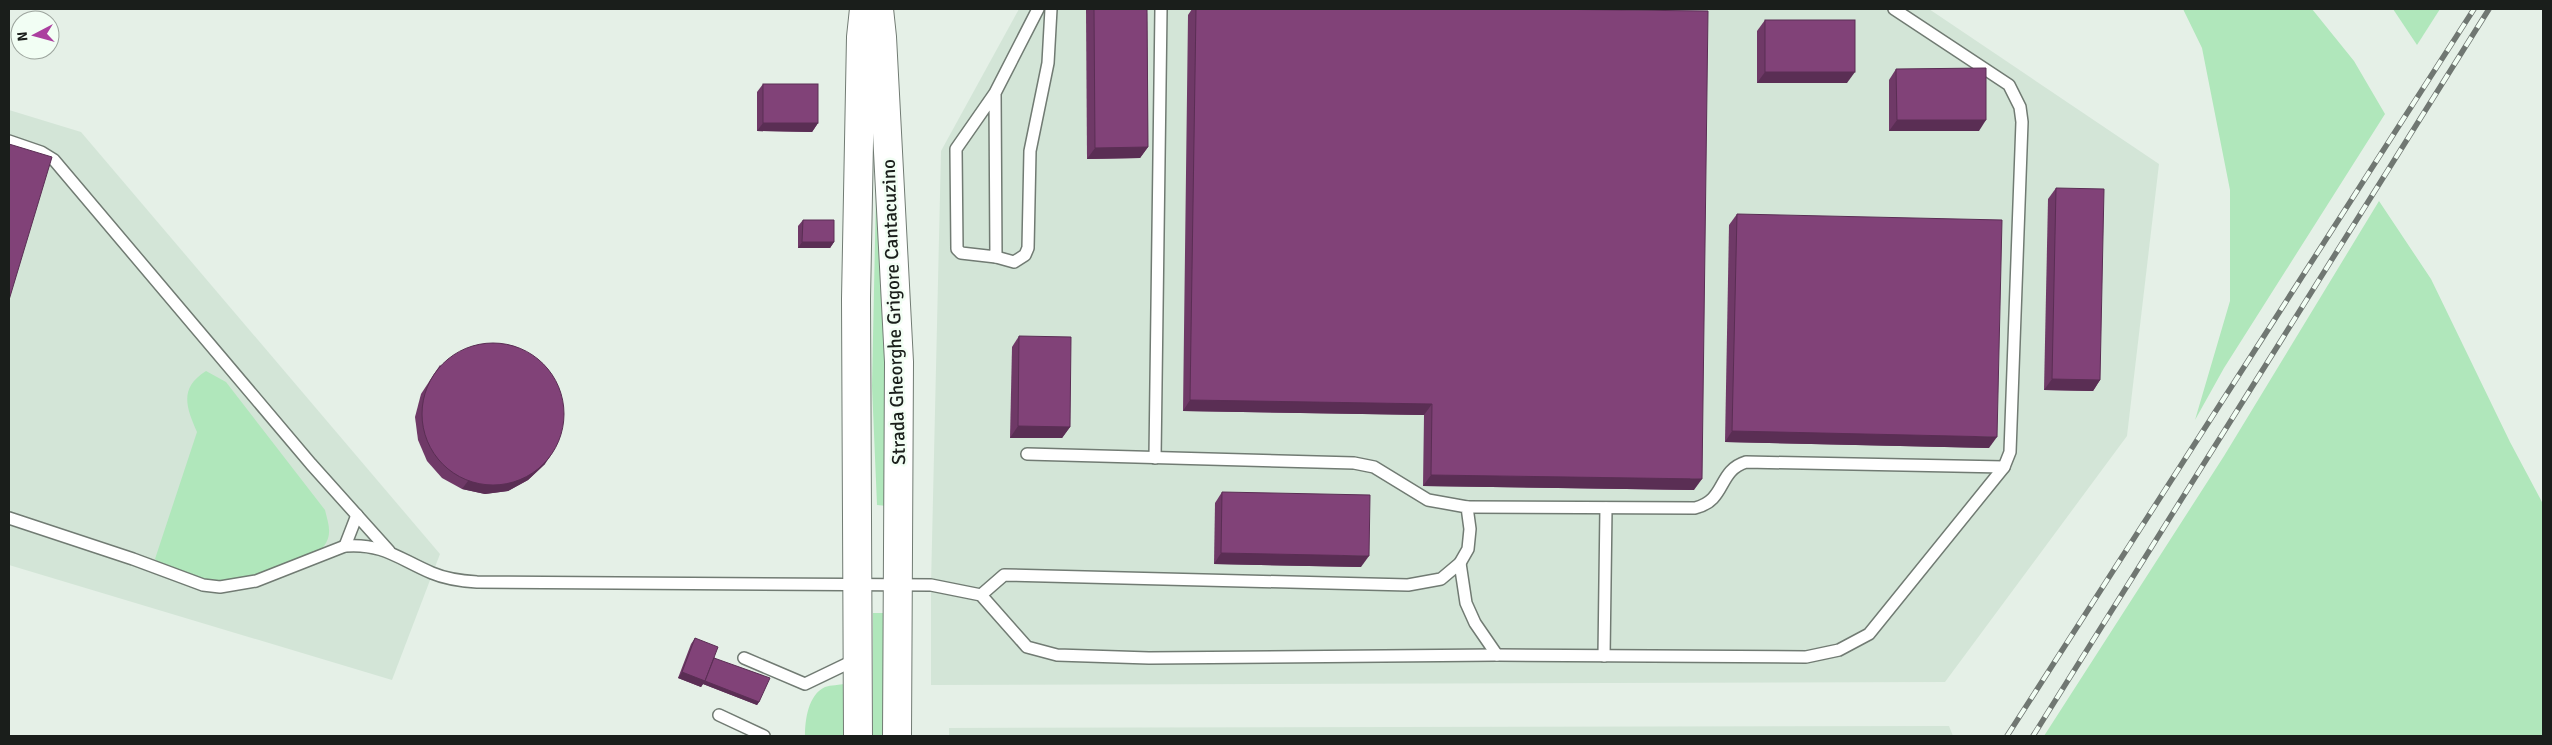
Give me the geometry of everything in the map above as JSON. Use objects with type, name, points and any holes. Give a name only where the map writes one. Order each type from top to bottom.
[{"type":"main road","name":"Strada Gheorghe Grigore Cantacuzino","points":[[858,736],[856,308],[861,37],[864,9]]},
{"type":"main road","name":"Strada Gheorghe Grigore Cantacuzino","points":[[879,9],[883,47],[900,362],[897,736]]},
{"type":"lane","points":[[1038,9],[996,93],[956,149],[957,249],[961,253],[996,257],[1014,262],[1025,255],[1028,248],[1030,152],[1048,63],[1051,9]]},
{"type":"lane","points":[[1155,458],[1161,9]]},
{"type":"lane","points":[[9,518],[133,559],[203,585],[220,587],[256,581],[345,546],[370,546],[389,551],[433,574],[453,580],[477,582],[930,585],[981,595],[1027,647],[1057,655],[1149,658],[1498,655],[1806,657],[1839,650],[1869,634],[2004,467],[2010,452],[2022,122],[2020,107],[2009,84],[1894,9]]},
{"type":"lane","points":[[996,93],[996,257]]},
{"type":"lane","points":[[9,140],[41,152],[54,160],[311,464],[389,551]]},
{"type":"lane","points":[[1027,454],[1354,463],[1374,467],[1428,500],[1467,508],[1695,508],[1704,506],[1715,498],[1728,473],[1738,465],[1746,462],[2004,467]]},
{"type":"lane","points":[[981,595],[1004,576],[1408,585],[1441,579],[1460,563],[1468,549],[1470,529],[1467,508]]},
{"type":"lane","points":[[1604,656],[1606,508]]},
{"type":"lane","points":[[345,546],[357,515]]},
{"type":"lane","points":[[1460,563],[1466,603],[1475,623],[1498,655]]},
{"type":"lane","points":[[744,658],[805,684],[857,659]]},
{"type":"lane","points":[[719,715],[764,736]]},
{"type":"shaded area","points":[[1019,9],[1929,9],[2159,164],[2127,436],[1945,682],[931,685],[931,585],[941,151]]},
{"type":"shaded area","points":[[9,110],[81,132],[440,554],[392,680],[9,565]]},
{"type":"shaded area","points":[[1949,726],[1953,736],[949,736],[949,728]]},
{"type":"green space","points":[[2183,9],[2312,9],[2354,61],[2385,114],[2224,368],[2195,420],[2230,301],[2230,190],[2202,48]]},
{"type":"green space","points":[[2393,9],[2440,9],[2417,45]]},
{"type":"green space","points":[[877,144],[891,390],[887,506],[877,505],[872,386]]},
{"type":"green space","points":[[2379,201],[2431,279],[2510,442],[2543,504],[2543,736],[2044,736],[2224,456]]},
{"type":"green space","points":[[206,371],[226,382],[325,510],[329,528],[327,542],[316,553],[303,560],[268,572],[216,581],[193,576],[158,562],[155,559],[197,432],[188,406],[188,391],[197,377]]},
{"type":"green space","points":[[873,613],[890,613],[889,736],[873,736]]},
{"type":"green space","points":[[845,684],[844,736],[805,736],[807,716],[815,696],[825,687]]},
{"type":"building","points":[[1094,9],[1147,9],[1148,147],[1095,148]]},
{"type":"building","points":[[1196,9],[1708,11],[1702,479],[1431,475],[1432,404],[1190,400]]},
{"type":"building","points":[[1765,20],[1855,20],[1855,72],[1765,72]]},
{"type":"building","points":[[1986,68],[1986,120],[1897,120],[1896,69]]},
{"type":"building","points":[[763,84],[818,84],[818,123],[763,123]]},
{"type":"building","points":[[9,144],[52,157],[9,300]]},
{"type":"building","points":[[2056,188],[2104,189],[2100,380],[2052,379]]},
{"type":"building","points":[[1737,214],[2002,220],[1997,437],[1732,431]]},
{"type":"building","points":[[803,220],[834,220],[834,242],[802,242]]},
{"type":"building","points":[[1019,336],[1071,337],[1070,427],[1018,426]]},
{"type":"building","points":[[493,343],[507,344],[520,348],[543,364],[559,387],[563,400],[563,428],[559,441],[543,464],[520,480],[507,484],[493,485],[479,484],[466,480],[443,464],[427,441],[423,428],[422,414],[423,400],[427,387],[443,364],[466,348],[479,344]]},
{"type":"building","points":[[1222,492],[1370,495],[1369,556],[1221,553]]},
{"type":"building","points":[[695,638],[718,647],[705,681],[682,672]]},
{"type":"building","points":[[714,658],[770,678],[759,702],[705,681]]},
{"type":"railway","points":[[2007,736],[2474,9]]},
{"type":"railway","points":[[2033,736],[2489,9]]}]
